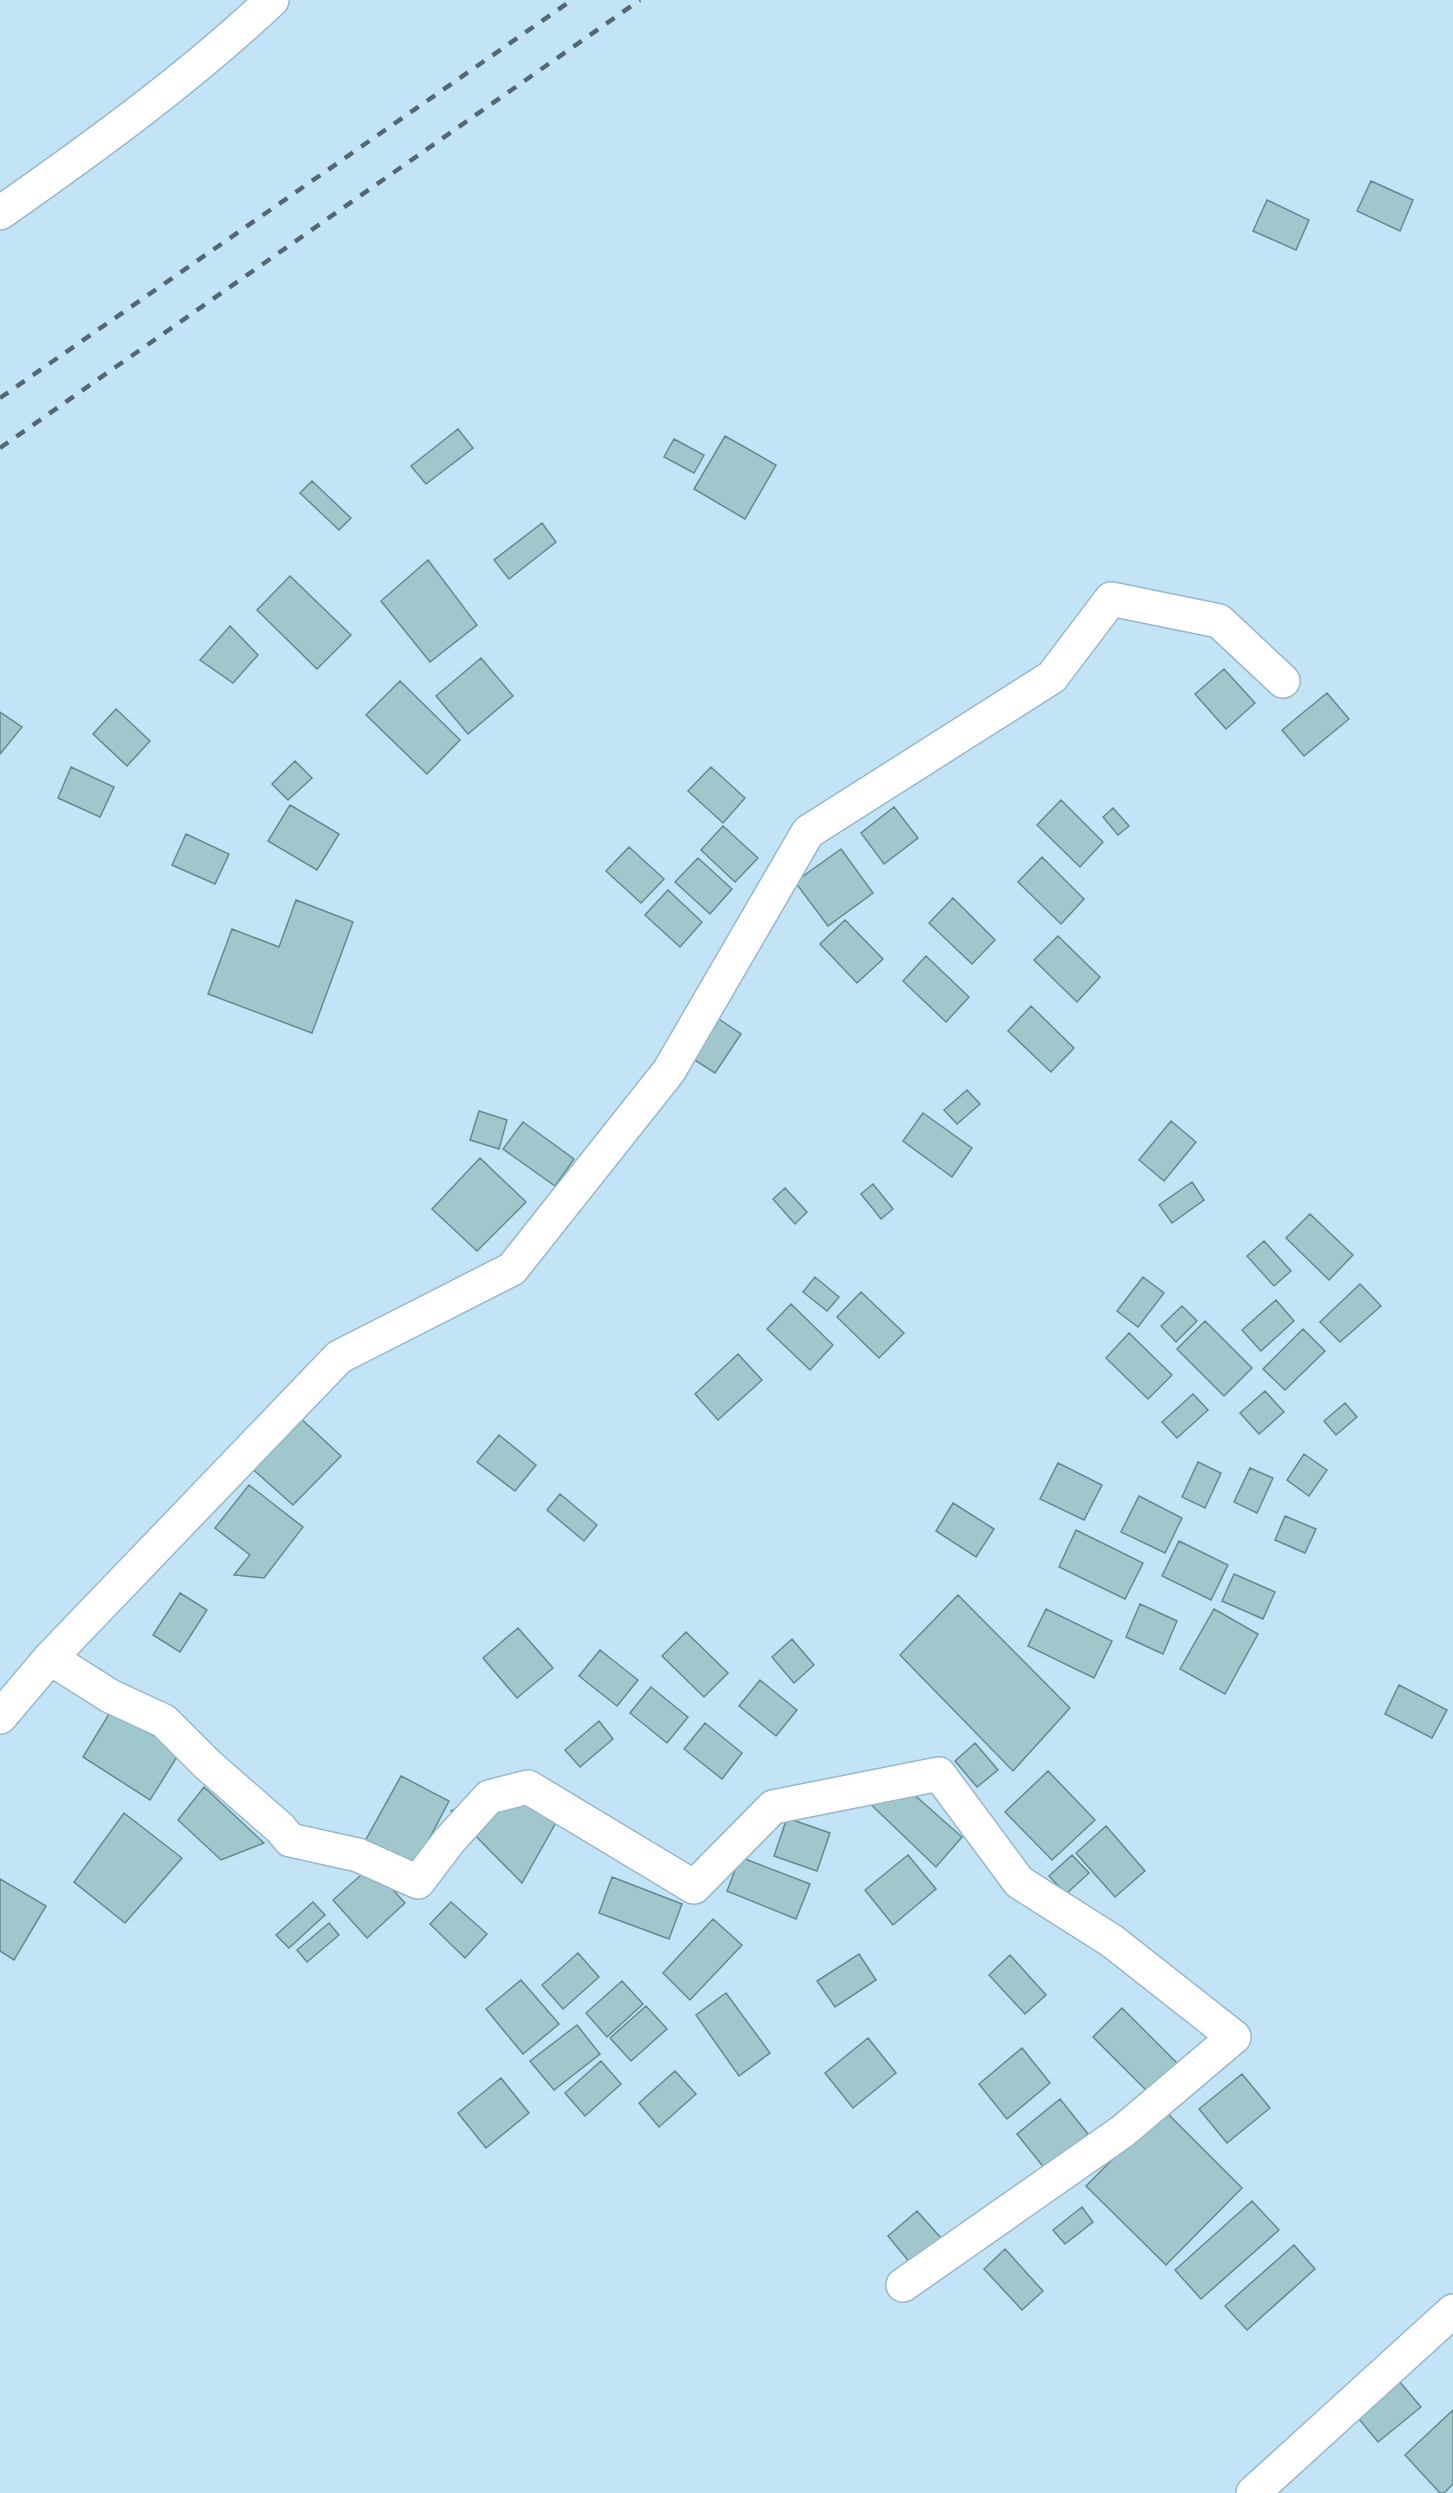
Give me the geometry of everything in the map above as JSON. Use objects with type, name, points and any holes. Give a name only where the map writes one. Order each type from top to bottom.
[{"type":"street","points":[[0,213],[142,109],[239,31],[272,0]]},
{"type":"street","points":[[0,1717],[50,1658],[339,1357],[512,1269],[669,1071],[808,832],[1052,677],[1111,599],[1220,621],[1283,681]]},
{"type":"street","points":[[50,1658],[110,1696],[164,1721],[290,1840],[358,1855],[418,1882],[449,1841],[489,1797],[528,1787],[694,1887],[773,1807],[939,1774],[1019,1882],[1112,1941],[1234,2037],[1123,2131],[903,2285]]},
{"type":"street","points":[[1253,2493],[1453,2311]]},
{"type":"building","points":[[1371,181],[1413,200],[1400,231],[1357,211]]},
{"type":"building","points":[[1267,200],[1309,220],[1296,250],[1253,231]]},
{"type":"building","points":[[458,429],[473,448],[426,484],[411,466]]},
{"type":"building","points":[[725,436],[776,465],[745,519],[694,489]]},
{"type":"building","points":[[674,439],[704,455],[694,473],[664,457]]},
{"type":"building","points":[[312,481],[351,518],[339,530],[300,493]]},
{"type":"building","points":[[542,523],[556,542],[509,579],[494,560]]},
{"type":"building","points":[[428,560],[477,625],[430,662],[381,601]]},
{"type":"building","points":[[290,576],[351,635],[317,669],[257,610]]},
{"type":"building","points":[[230,626],[258,655],[233,683],[200,660]]},
{"type":"building","points":[[481,658],[513,696],[468,734],[436,696]]},
{"type":"building","points":[[1224,669],[1255,703],[1226,729],[1195,694]]},
{"type":"building","points":[[400,681],[460,740],[427,774],[366,715]]},
{"type":"building","points":[[1327,693],[1349,719],[1304,756],[1282,730]]},
{"type":"building","points":[[116,709],[150,741],[127,766],[93,734]]},
{"type":"building","points":[[0,712],[22,727],[0,754]]},
{"type":"building","points":[[295,761],[312,778],[288,800],[272,784]]},
{"type":"building","points":[[71,767],[114,787],[100,817],[58,798]]},
{"type":"building","points":[[711,767],[745,798],[723,823],[688,791]]},
{"type":"building","points":[[1061,800],[1103,842],[1080,867],[1037,825]]},
{"type":"building","points":[[290,805],[339,834],[317,870],[268,841]]},
{"type":"building","points":[[894,807],[918,838],[884,864],[861,833]]},
{"type":"building","points":[[1113,808],[1129,826],[1118,835],[1103,817]]},
{"type":"building","points":[[723,826],[758,858],[735,882],[701,850]]},
{"type":"building","points":[[186,834],[229,854],[215,884],[172,865]]},
{"type":"building","points":[[629,847],[664,879],[641,903],[606,871]]},
{"type":"building","points":[[841,849],[873,893],[828,926],[795,882]]},
{"type":"building","points":[[1042,857],[1084,899],[1061,924],[1018,882]]},
{"type":"building","points":[[698,858],[732,889],[710,914],[675,882]]},
{"type":"building","points":[[668,890],[702,922],[680,947],[645,915]]},
{"type":"building","points":[[953,898],[995,940],[972,964],[929,923]]},
{"type":"building","points":[[296,900],[353,922],[312,1033],[208,994],[232,929],[279,947]]},
{"type":"building","points":[[845,920],[883,959],[857,983],[820,944]]},
{"type":"building","points":[[1058,936],[1100,977],[1077,1002],[1034,960]]},
{"type":"building","points":[[926,956],[969,997],[946,1022],[903,981]]},
{"type":"building","points":[[1031,1006],[1074,1048],[1051,1072],[1008,1031]]},
{"type":"building","points":[[719,1019],[741,1034],[715,1073],[693,1059]]},
{"type":"building","points":[[967,1090],[980,1104],[957,1124],[944,1110]]},
{"type":"building","points":[[479,1111],[507,1120],[499,1149],[470,1140]]},
{"type":"building","points":[[923,1113],[972,1148],[952,1177],[903,1141]]},
{"type":"building","points":[[1171,1121],[1196,1142],[1164,1181],[1139,1160]]},
{"type":"building","points":[[523,1122],[574,1159],[555,1186],[503,1149]]},
{"type":"building","points":[[480,1158],[526,1202],[477,1251],[432,1209]]},
{"type":"building","points":[[1192,1182],[1204,1200],[1172,1223],[1159,1205]]},
{"type":"building","points":[[873,1184],[893,1209],[881,1219],[861,1194]]},
{"type":"building","points":[[785,1188],[807,1212],[795,1224],[773,1199]]},
{"type":"building","points":[[1310,1214],[1353,1255],[1329,1280],[1286,1238]]},
{"type":"building","points":[[1264,1241],[1291,1271],[1274,1286],[1247,1256]]},
{"type":"building","points":[[815,1277],[839,1297],[827,1311],[803,1292]]},
{"type":"building","points":[[1143,1277],[1164,1293],[1138,1327],[1117,1311]]},
{"type":"building","points":[[1360,1284],[1381,1306],[1340,1342],[1320,1322]]},
{"type":"building","points":[[861,1292],[904,1333],[879,1358],[837,1317]]},
{"type":"building","points":[[1276,1300],[1294,1321],[1261,1351],[1242,1330]]},
{"type":"building","points":[[791,1304],[833,1345],[810,1370],[767,1329]]},
{"type":"building","points":[[1182,1306],[1197,1321],[1176,1342],[1161,1326]]},
{"type":"building","points":[[1205,1321],[1252,1368],[1224,1396],[1177,1349]]},
{"type":"building","points":[[1303,1329],[1325,1351],[1285,1390],[1263,1369]]},
{"type":"building","points":[[1129,1333],[1172,1375],[1148,1399],[1106,1358]]},
{"type":"building","points":[[738,1354],[762,1380],[718,1420],[695,1394]]},
{"type":"building","points":[[1265,1391],[1284,1412],[1259,1434],[1240,1413]]},
{"type":"building","points":[[1193,1394],[1208,1410],[1177,1438],[1162,1422]]},
{"type":"building","points":[[1345,1403],[1357,1417],[1336,1435],[1324,1421]]},
{"type":"building","points":[[295,1413],[341,1456],[293,1505],[247,1464]]},
{"type":"building","points":[[499,1435],[536,1465],[515,1491],[477,1462]]},
{"type":"building","points":[[1304,1454],[1327,1470],[1309,1496],[1287,1480]]},
{"type":"building","points":[[1198,1462],[1221,1473],[1205,1508],[1182,1497]]},
{"type":"building","points":[[1058,1463],[1102,1485],[1084,1520],[1040,1499]]},
{"type":"building","points":[[1250,1468],[1273,1478],[1257,1513],[1234,1502]]},
{"type":"building","points":[[249,1485],[303,1527],[264,1578],[234,1575],[250,1555],[215,1528]]},
{"type":"building","points":[[560,1494],[597,1525],[584,1541],[547,1510]]},
{"type":"building","points":[[1139,1496],[1182,1518],[1165,1553],[1121,1532]]},
{"type":"building","points":[[953,1503],[994,1529],[976,1557],[936,1531]]},
{"type":"building","points":[[1285,1516],[1316,1529],[1305,1553],[1275,1540]]},
{"type":"building","points":[[1076,1530],[1143,1563],[1125,1599],[1059,1567]]},
{"type":"building","points":[[1179,1541],[1228,1565],[1211,1600],[1162,1576]]},
{"type":"building","points":[[1234,1574],[1275,1592],[1263,1619],[1222,1601]]},
{"type":"building","points":[[180,1593],[207,1610],[180,1652],[153,1635]]},
{"type":"building","points":[[958,1595],[1070,1708],[1013,1771],[900,1655]]},
{"type":"building","points":[[1140,1604],[1177,1621],[1163,1654],[1126,1637]]},
{"type":"building","points":[[1046,1609],[1112,1641],[1094,1678],[1028,1646]]},
{"type":"building","points":[[1214,1609],[1258,1634],[1225,1694],[1180,1669]]},
{"type":"building","points":[[518,1628],[553,1668],[517,1698],[483,1658]]},
{"type":"building","points":[[686,1632],[728,1673],[704,1697],[662,1656]]},
{"type":"building","points":[[792,1639],[814,1665],[794,1683],[772,1657]]},
{"type":"building","points":[[600,1650],[638,1680],[617,1706],[579,1676]]},
{"type":"building","points":[[760,1680],[797,1710],[776,1736],[739,1706]]},
{"type":"building","points":[[1399,1685],[1447,1710],[1432,1738],[1385,1714]]},
{"type":"building","points":[[651,1687],[688,1717],[667,1743],[630,1713]]},
{"type":"building","points":[[112,1709],[180,1752],[150,1800],[83,1757]]},
{"type":"building","points":[[599,1721],[613,1739],[580,1767],[565,1750]]},
{"type":"building","points":[[705,1723],[742,1753],[722,1779],[684,1749]]},
{"type":"building","points":[[975,1743],[998,1770],[977,1787],[955,1761]]},
{"type":"building","points":[[885,1769],[962,1837],[936,1867],[861,1795]]},
{"type":"building","points":[[1048,1771],[1095,1820],[1052,1860],[1005,1812]]},
{"type":"building","points":[[401,1776],[449,1801],[414,1868],[364,1843]]},
{"type":"building","points":[[204,1787],[264,1843],[221,1860],[178,1820]]},
{"type":"building","points":[[477,1798],[567,1803],[522,1883],[451,1811]]},
{"type":"building","points":[[124,1813],[182,1858],[125,1923],[74,1882]]},
{"type":"building","points":[[787,1818],[830,1833],[817,1871],[774,1856]]},
{"type":"building","points":[[1106,1826],[1145,1871],[1115,1897],[1076,1853]]},
{"type":"building","points":[[908,1855],[936,1889],[893,1925],[865,1890]]},
{"type":"building","points":[[1072,1855],[1089,1873],[1066,1894],[1049,1876]]},
{"type":"building","points":[[740,1857],[810,1884],[796,1919],[727,1891]]},
{"type":"building","points":[[371,1866],[405,1903],[367,1938],[333,1900]]},
{"type":"building","points":[[612,1877],[682,1904],[669,1939],[599,1913]]},
{"type":"building","points":[[0,1879],[46,1906],[14,1960],[0,1951]]},
{"type":"building","points":[[313,1902],[325,1915],[289,1948],[276,1935]]},
{"type":"building","points":[[451,1902],[487,1934],[465,1958],[430,1924]]},
{"type":"building","points":[[713,1919],[742,1945],[690,2000],[663,1973]]},
{"type":"building","points":[[329,1923],[339,1935],[307,1962],[297,1950]]},
{"type":"building","points":[[578,1953],[599,1977],[563,2009],[542,1985]]},
{"type":"building","points":[[859,1954],[876,1980],[835,2007],[817,1981]]},
{"type":"building","points":[[1010,1955],[1046,1995],[1025,2014],[989,1975]]},
{"type":"building","points":[[521,1980],[559,2024],[523,2054],[486,2009]]},
{"type":"building","points":[[622,1981],[643,2004],[607,2037],[586,2013]]},
{"type":"building","points":[[726,1993],[770,2053],[739,2076],[696,2015]]},
{"type":"building","points":[[646,2006],[667,2029],[631,2061],[610,2038]]},
{"type":"building","points":[[1122,2008],[1179,2065],[1150,2094],[1093,2037]]},
{"type":"building","points":[[577,2025],[600,2054],[554,2090],[530,2061]]},
{"type":"building","points":[[868,2038],[896,2073],[853,2108],[825,2073]]},
{"type":"building","points":[[1022,2048],[1050,2083],[1007,2119],[979,2084]]},
{"type":"building","points":[[601,2061],[621,2084],[585,2116],[565,2093]]},
{"type":"building","points":[[675,2071],[696,2094],[659,2127],[639,2103]]},
{"type":"building","points":[[1242,2074],[1270,2108],[1227,2143],[1199,2109]]},
{"type":"building","points":[[501,2078],[529,2113],[486,2148],[458,2113]]},
{"type":"building","points":[[1060,2099],[1088,2134],[1045,2169],[1017,2134]]},
{"type":"building","points":[[1163,2109],[1242,2188],[1166,2265],[1086,2186]]},
{"type":"building","points":[[1252,2201],[1279,2230],[1201,2299],[1175,2270]]},
{"type":"building","points":[[1082,2207],[1093,2222],[1065,2244],[1053,2230]]},
{"type":"building","points":[[917,2211],[941,2238],[911,2264],[888,2236]]},
{"type":"building","points":[[1294,2245],[1315,2269],[1247,2330],[1225,2306]]},
{"type":"building","points":[[1005,2249],[1043,2291],[1022,2310],[984,2269]]},
{"type":"building","points":[[1392,2373],[1421,2407],[1378,2442],[1350,2408]]},
{"type":"building","points":[[1453,2410],[1453,2484],[1444,2493],[1440,2493],[1405,2455]]},
{"type":"railway","points":[[0,398],[572,0]]},
{"type":"railway","points":[[0,448],[640,0]]}]
